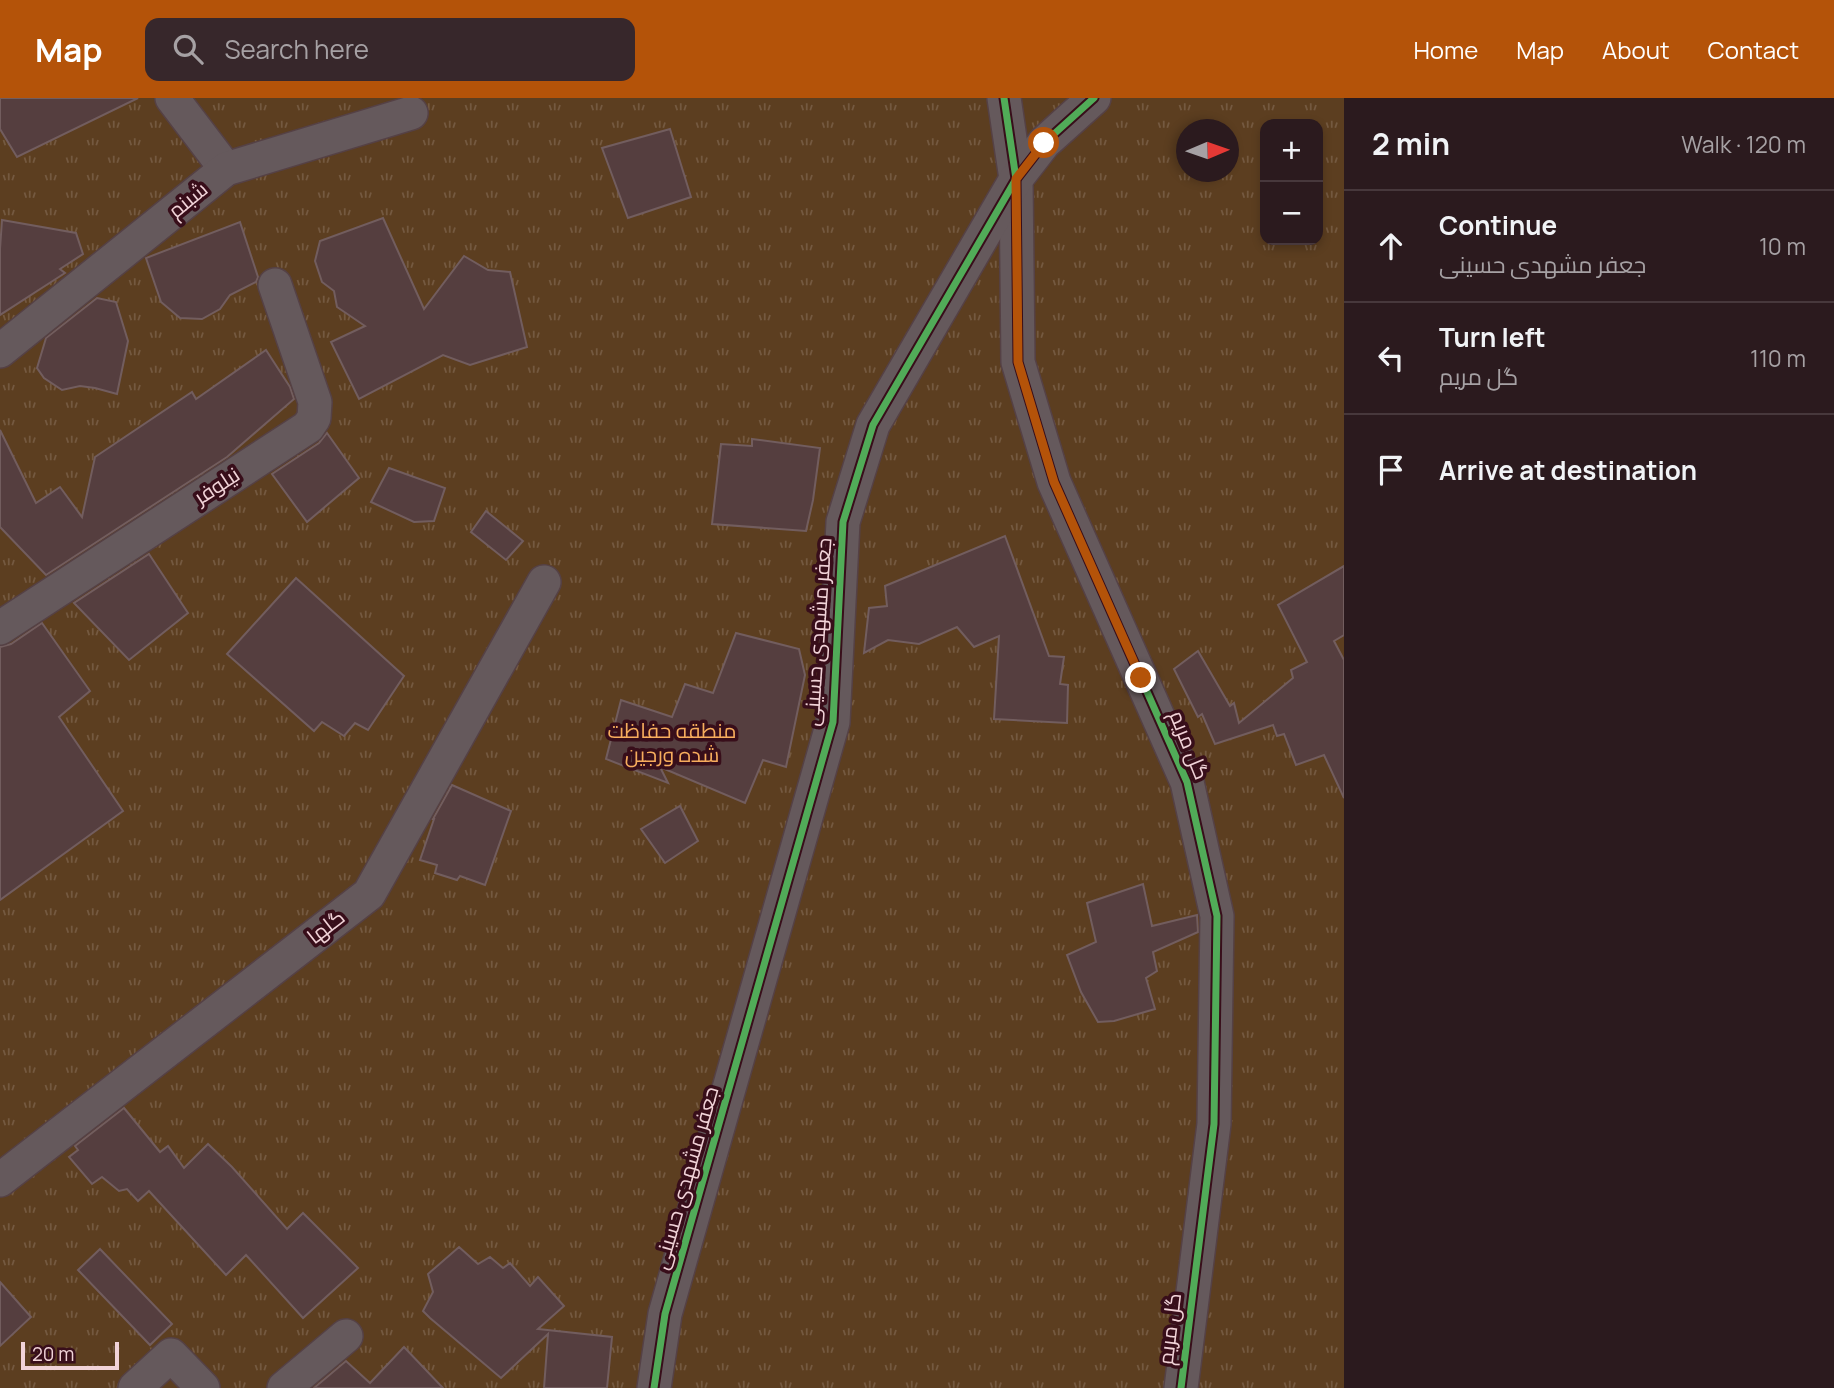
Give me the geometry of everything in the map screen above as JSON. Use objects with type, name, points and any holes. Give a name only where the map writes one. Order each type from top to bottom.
[{"type":"street","points":[[172,98],[226,169]]},
{"type":"street","name":"گل مریم","points":[[1004,98],[1016,179],[1018,362],[1054,482],[1188,782],[1217,916],[1213,1124],[1181,1388]]},
{"type":"street","name":"جعفر مشهدی حسینی","points":[[654,1388],[665,1314],[833,722],[843,522],[873,425],[1016,179],[1044,143],[1094,98]]},
{"type":"street","name":"شبنم","points":[[0,351],[226,169],[411,113]]},
{"type":"street","name":"نیلوفر","points":[[0,628],[307,427],[314,418],[315,402],[275,285]]},
{"type":"street","name":"گلها","points":[[0,1180],[369,894],[544,582]]},
{"type":"street","points":[[284,1388],[346,1336]]},
{"type":"street","points":[[135,1388],[171,1355],[204,1388]]},
{"type":"green space","name":"منطقه حفاظت شده ورجین","points":[[0,98],[1344,98],[1344,1388],[0,1388]]},
{"type":"building","points":[[0,98],[138,98],[17,157],[0,129]]},
{"type":"building","points":[[670,129],[691,197],[628,218],[602,148]]},
{"type":"building","points":[[383,218],[424,309],[464,256],[488,270],[510,272],[527,347],[470,365],[443,355],[359,399],[331,342],[365,326],[337,307],[334,291],[322,282],[315,261],[320,241]]},
{"type":"building","points":[[2,220],[76,233],[83,254],[60,269],[65,273],[0,315],[0,249]]},
{"type":"building","points":[[240,222],[258,277],[256,282],[230,295],[220,309],[202,319],[180,318],[161,302],[146,258]]},
{"type":"building","points":[[97,298],[116,302],[128,341],[117,394],[80,386],[62,390],[44,378],[37,368],[46,338]]},
{"type":"building","points":[[266,350],[290,387],[294,399],[227,457],[46,575],[0,527],[0,430],[36,503],[60,487],[82,517],[95,457],[192,392],[196,399]]},
{"type":"building","points":[[327,433],[359,478],[307,522],[272,474],[319,443]]},
{"type":"building","points":[[752,439],[820,448],[806,531],[712,524],[721,444],[752,446]]},
{"type":"building","points":[[389,468],[445,488],[434,521],[414,522],[371,502]]},
{"type":"building","points":[[486,511],[523,541],[506,560],[471,532]]},
{"type":"building","points":[[1005,536],[1049,656],[1064,657],[1060,684],[1068,685],[1067,723],[994,719],[999,636],[974,647],[957,627],[919,644],[888,640],[864,653],[869,608],[887,606],[885,586]]},
{"type":"building","points":[[149,554],[188,613],[129,660],[74,603]]},
{"type":"building","points":[[1344,566],[1344,635],[1334,641],[1344,660],[1344,798],[1324,755],[1296,765],[1284,734],[1277,736],[1273,725],[1215,744],[1202,714],[1198,717],[1174,669],[1198,651],[1230,706],[1234,703],[1239,723],[1293,678],[1291,670],[1307,662],[1278,605]]},
{"type":"building","points":[[296,578],[404,676],[368,730],[355,723],[344,736],[322,722],[314,731],[227,654]]},
{"type":"building","points":[[42,623],[90,691],[59,717],[123,811],[0,900],[0,647],[11,644]]},
{"type":"building","points":[[736,633],[799,649],[805,675],[786,767],[763,760],[745,803],[660,767],[668,783],[606,759],[621,700],[672,717],[685,684],[713,693]]},
{"type":"building","points":[[452,785],[511,811],[485,885],[460,876],[457,880],[435,873],[437,865],[420,860],[433,819]]},
{"type":"building","points":[[680,806],[698,841],[665,863],[641,829]]},
{"type":"building","points":[[1143,884],[1152,926],[1197,915],[1198,932],[1153,952],[1157,971],[1146,978],[1155,1009],[1114,1021],[1098,1022],[1081,992],[1067,955],[1096,942],[1087,903]]},
{"type":"building","points":[[124,1108],[160,1152],[168,1146],[184,1168],[208,1144],[287,1229],[303,1213],[358,1268],[303,1318],[246,1255],[226,1275],[149,1191],[138,1201],[127,1189],[119,1191],[102,1177],[92,1184],[69,1157],[78,1150],[75,1146]]},
{"type":"building","points":[[459,1247],[478,1264],[490,1257],[503,1268],[510,1263],[530,1286],[538,1277],[564,1306],[538,1329],[612,1337],[607,1388],[544,1388],[548,1334],[501,1378],[430,1318],[423,1311],[433,1292],[428,1274]]},
{"type":"building","points":[[100,1249],[172,1324],[150,1345],[78,1270]]},
{"type":"building","points":[[0,1282],[31,1317],[0,1346]]},
{"type":"building","points":[[404,1347],[443,1388],[314,1388],[346,1361],[370,1383]]},
{"type":"cycle path","points":[[1004,98],[1016,179],[1018,362],[1054,482],[1187,782],[1217,916],[1214,1124],[1181,1388]]},
{"type":"cycle path","points":[[654,1388],[665,1314],[833,722],[843,522],[873,425],[1016,179],[1044,143],[1094,98]]},
{"type":"route","points":[[1044,143],[1016,179],[1018,362],[1054,482],[1141,678]]}]
